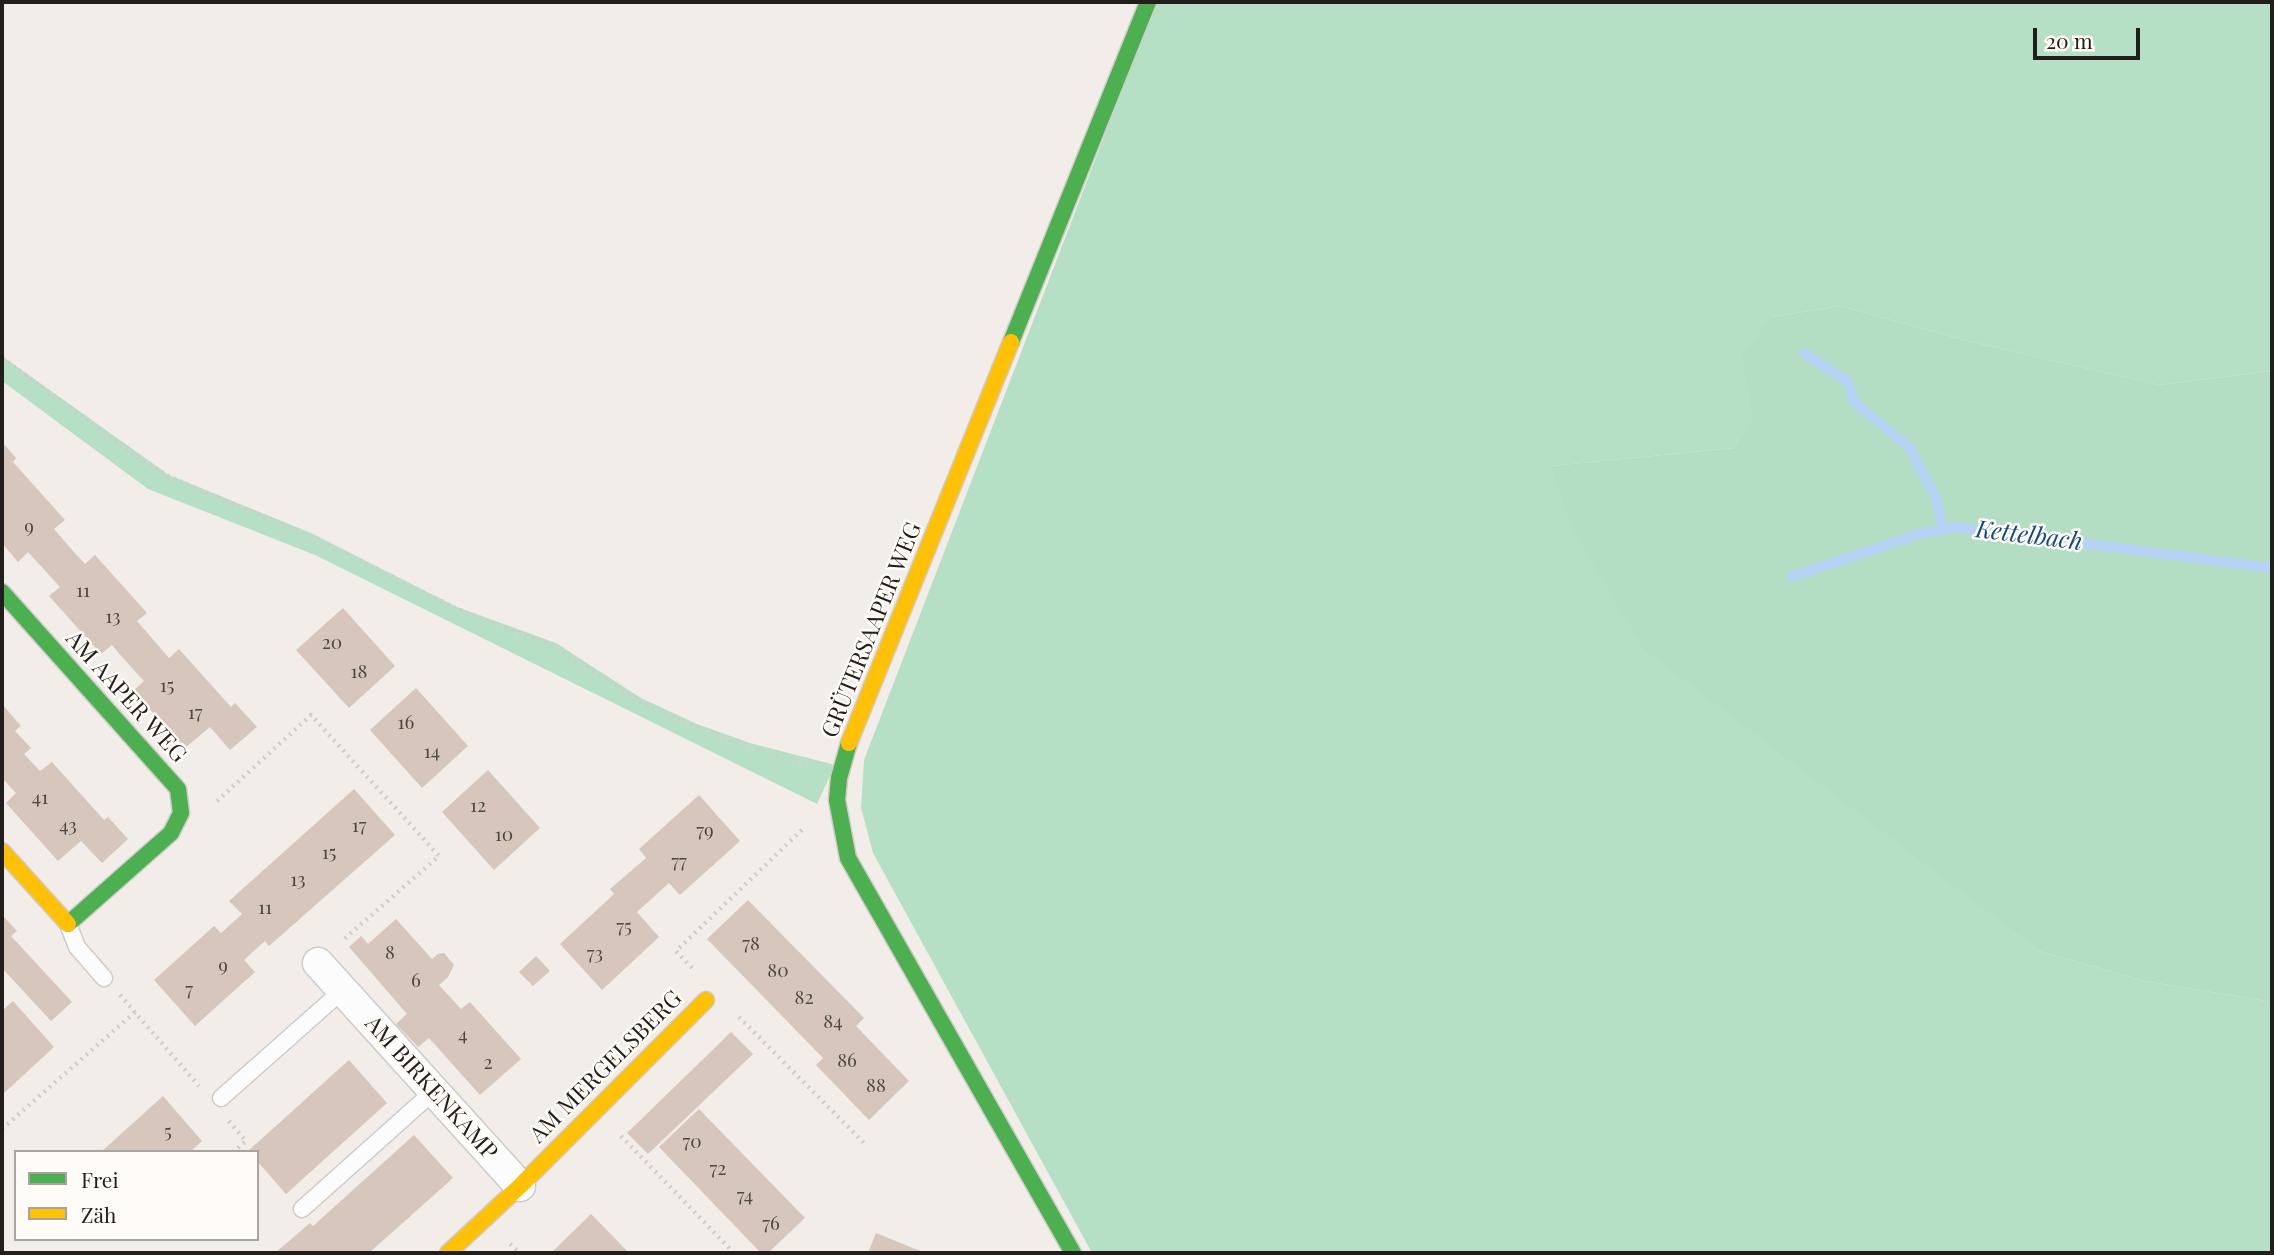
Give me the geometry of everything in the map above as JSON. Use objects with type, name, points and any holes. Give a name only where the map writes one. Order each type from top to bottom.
[{"type":"street","name":"GRÜTERSAAPER WEG","points":[[1073,1253],[848,858],[837,800],[839,778],[849,744],[1148,2]]},
{"type":"street","name":"AM AAPER WEG","points":[[2,592],[178,789],[181,813]]},
{"type":"street","points":[[2,851],[68,924],[171,833],[181,813]]},
{"type":"street","name":"AM BIRKENKAMP","points":[[318,963],[520,1186]]},
{"type":"street","name":"AM MERGELSBERG","points":[[448,1253],[520,1186],[710,996]]},
{"type":"lane","points":[[68,924],[77,947],[108,982]]},
{"type":"lane","points":[[222,1105],[343,990]]},
{"type":"lane","points":[[302,1209],[433,1092]]},
{"type":"path","points":[[2,358],[139,458],[168,476],[310,537],[457,609],[555,647],[640,702],[696,728],[839,778]]},
{"type":"path","points":[[181,813],[212,805],[311,715],[439,856],[318,963]]},
{"type":"path","name":"AM MERGELSBERG","points":[[710,996],[676,951],[810,823]]},
{"type":"path","points":[[108,982],[174,1057]]},
{"type":"path","points":[[710,996],[867,1146]]},
{"type":"path","points":[[2,1129],[135,1012]]},
{"type":"path","points":[[222,1105],[246,1140],[235,1150]]},
{"type":"path","points":[[596,1110],[734,1253]]},
{"type":"green space","points":[[1156,2],[2272,2],[2272,371],[2159,385],[1967,341],[1840,306],[1772,317],[1753,418],[1734,448],[1551,466],[1843,799],[2039,951],[2145,981],[2272,1002],[2272,1253],[1092,1253],[873,853],[861,808],[864,760]]},
{"type":"green space","points":[[1840,306],[1967,341],[2159,385],[2272,371],[2272,1002],[2145,981],[2039,951],[1644,649],[1573,530],[1551,466],[1734,448],[1753,417],[1742,356],[1772,317]]},
{"type":"green space","points":[[2,356],[169,475],[311,533],[457,607],[556,643],[641,698],[697,724],[750,743],[835,765],[817,804],[315,555],[148,489],[2,381]]},
{"type":"building","points":[[2,442],[16,458],[13,462],[65,520],[54,529],[74,552],[85,564],[95,555],[147,613],[137,621],[169,658],[179,649],[231,707],[235,703],[257,727],[230,750],[210,727],[185,748],[133,691],[144,681],[112,645],[101,654],[49,596],[60,587],[28,552],[18,562],[2,543]]},
{"type":"building","points":[[343,608],[395,666],[349,708],[296,650]]},
{"type":"building","points":[[416,688],[468,746],[422,788],[370,730]]},
{"type":"building","points":[[2,704],[21,726],[15,731],[31,748],[24,754],[40,771],[52,762],[104,820],[108,817],[128,839],[102,863],[81,841],[58,861],[6,803],[16,793],[2,778]]},
{"type":"building","points":[[488,770],[540,828],[494,870],[442,812]]},
{"type":"building","points":[[354,789],[395,835],[269,946],[265,941],[244,960],[255,972],[195,1026],[154,980],[214,926],[221,933],[242,914],[229,901]]},
{"type":"building","points":[[699,795],[740,841],[680,895],[669,883],[637,912],[659,937],[602,990],[560,944],[614,894],[610,889],[646,858],[639,849]]},
{"type":"building","points":[[748,900],[864,1018],[856,1026],[909,1081],[869,1120],[816,1065],[823,1058],[707,939]]},
{"type":"building","points":[[4,917],[17,931],[11,936],[72,1002],[51,1021],[2,968]]},
{"type":"building","points":[[396,919],[432,959],[444,953],[454,965],[448,977],[439,985],[461,1009],[470,1002],[521,1059],[480,1095],[429,1038],[418,1047],[396,1024],[407,1014],[349,947],[361,936],[368,944]]},
{"type":"building","points":[[536,956],[550,971],[533,986],[519,972]]},
{"type":"building","points":[[13,1001],[54,1047],[2,1095],[2,1011]]},
{"type":"building","points":[[731,1032],[753,1054],[648,1154],[627,1133]]},
{"type":"building","points":[[349,1060],[387,1103],[286,1194],[259,1163],[259,1150],[249,1150]]},
{"type":"building","points":[[163,1096],[202,1141],[192,1150],[103,1150]]},
{"type":"building","points":[[699,1109],[805,1218],[768,1253],[761,1253],[659,1147]]},
{"type":"building","points":[[414,1135],[453,1178],[369,1253],[275,1253],[310,1223],[313,1226]]},
{"type":"building","points":[[591,1214],[629,1253],[551,1253]]},
{"type":"building","points":[[876,1233],[925,1253],[868,1253]]},
{"type":"waterway","points":[[1804,353],[1848,382],[1854,402],[1910,448],[1936,498],[1943,529]]},
{"type":"waterway","name":"Kettelbach","points":[[1791,577],[1919,534],[1956,527],[2272,568]]},
{"type":"traffic: fast","points":[[1011,342],[1148,2]]},
{"type":"traffic: fast","points":[[2,592],[178,789],[181,813],[171,833],[68,924]]},
{"type":"traffic: fast","points":[[849,743],[839,778],[837,800],[848,858],[1073,1253]]},
{"type":"traffic: slow","points":[[849,743],[1011,342]]},
{"type":"traffic: slow","points":[[2,851],[68,924]]},
{"type":"traffic: slow","points":[[448,1253],[520,1186],[706,1000]]}]
